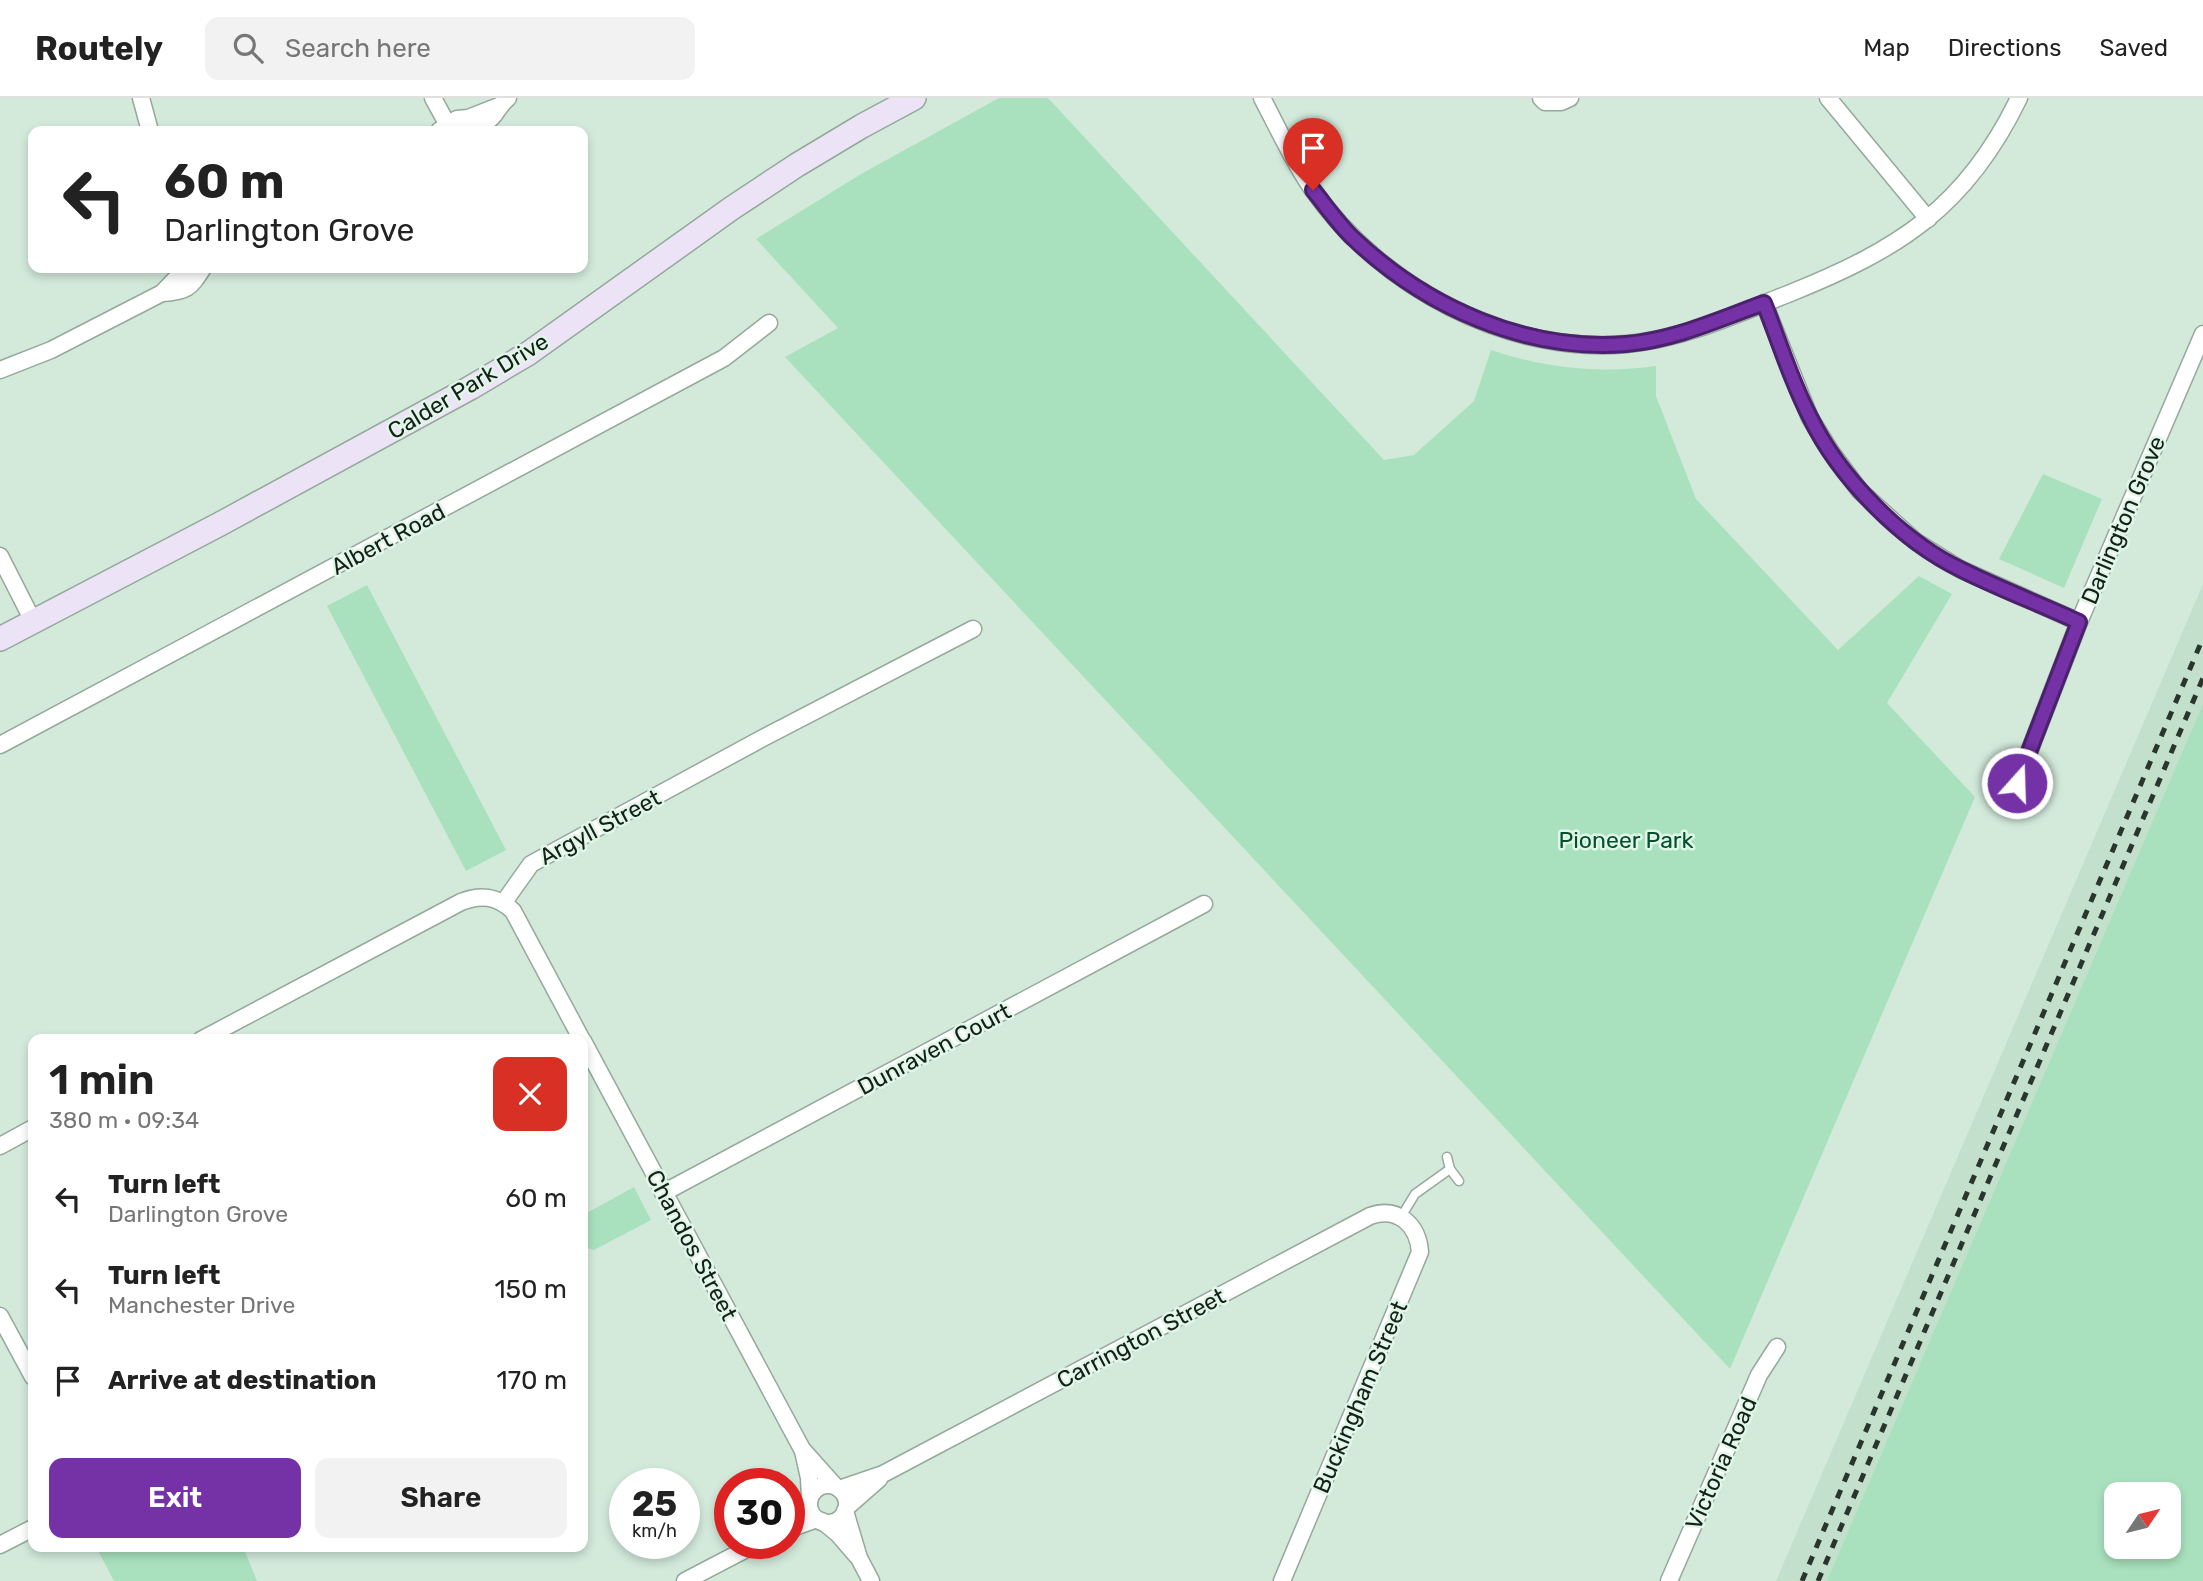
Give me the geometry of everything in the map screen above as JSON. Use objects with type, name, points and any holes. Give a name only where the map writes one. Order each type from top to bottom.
[{"type":"street","points":[[141,98],[149,126]]},
{"type":"street","points":[[433,98],[447,126]]},
{"type":"street","name":"Calder Park Drive","points":[[0,639],[232,518],[470,388],[528,353],[797,164],[914,98]]},
{"type":"street","points":[[1262,98],[1313,190],[1353,238],[1390,270],[1431,297],[1470,317],[1521,334],[1571,344],[1627,344],[1677,335],[1863,262],[1895,244],[1928,219],[1961,188],[1988,153],[2019,98]]},
{"type":"street","points":[[1541,98],[1545,102],[1553,102],[1570,98]]},
{"type":"street","points":[[1828,98],[1928,219]]},
{"type":"street","points":[[479,126],[492,118],[503,102]]},
{"type":"street","points":[[0,370],[51,349],[162,293],[181,273]]},
{"type":"street","points":[[162,293],[178,292],[191,287],[200,273]]},
{"type":"street","name":"Darlington Grove","points":[[1764,303],[1810,418],[1860,491],[1915,541],[1960,569],[2079,622],[2203,334]]},
{"type":"street","name":"Albert Road","points":[[0,745],[724,358],[769,323]]},
{"type":"street","points":[[0,556],[33,621]]},
{"type":"street","points":[[2017,783],[2079,622]]},
{"type":"street","name":"Argyll Street","points":[[504,902],[522,873],[531,864],[761,739],[973,629]]},
{"type":"street","points":[[212,1034],[461,902],[486,896],[504,902]]},
{"type":"street","name":"Chandos Street","points":[[504,902],[520,923],[579,1034]]},
{"type":"street","name":"Dunraven Court","points":[[663,1193],[1204,904]]},
{"type":"street","name":"Chandos Street","points":[[588,1051],[803,1449]]},
{"type":"street","points":[[0,1146],[28,1131]]},
{"type":"street","name":"Carrington Street","points":[[883,1474],[1370,1216],[1387,1213],[1401,1217]]},
{"type":"street","name":"Buckingham Street","points":[[1282,1581],[1420,1252],[1415,1230],[1401,1217]]},
{"type":"street","points":[[0,1316],[28,1368]]},
{"type":"street","name":"Victoria Road","points":[[1669,1581],[1759,1375],[1777,1347]]},
{"type":"street","points":[[803,1449],[845,1497],[859,1558],[871,1581]]},
{"type":"street","points":[[803,1449],[809,1478],[810,1510],[838,1534],[859,1558]]},
{"type":"street","points":[[805,1505],[822,1485],[837,1487],[883,1474]]},
{"type":"street","points":[[805,1524],[819,1520],[838,1520],[883,1474]]},
{"type":"street","points":[[0,1545],[28,1531]]},
{"type":"street","points":[[685,1581],[727,1559]]},
{"type":"lane","points":[[1447,1157],[1450,1169],[1458,1181]]},
{"type":"lane","points":[[1401,1217],[1415,1194],[1450,1169]]},
{"type":"shaded area","points":[[2203,584],[2203,707],[1829,1581],[1776,1581]]},
{"type":"green space","name":"Pioneer Park","points":[[999,98],[1048,98],[1384,460],[1414,455],[1474,401],[1491,350],[1572,368],[1656,366],[1656,396],[1696,499],[1838,650],[1919,576],[1952,594],[1887,703],[1975,797],[1730,1369],[785,357],[838,328],[756,239],[861,174]]},
{"type":"green space","points":[[2043,474],[2102,499],[2064,588],[1999,559]]},
{"type":"green space","points":[[367,585],[506,850],[466,871],[327,606]]},
{"type":"green space","points":[[2203,704],[2203,1581],[1827,1581]]},
{"type":"green space","points":[[634,1187],[651,1220],[594,1250],[588,1248],[588,1212]]},
{"type":"green space","points":[[99,1552],[245,1552],[257,1581],[114,1581]]},
{"type":"railway","points":[[1802,1581],[2203,638]]},
{"type":"railway","points":[[1818,1581],[2203,678]]},
{"type":"route","points":[[1313,190],[1353,238],[1390,270],[1431,297],[1470,317],[1521,334],[1571,344],[1627,344],[1677,335],[1764,303],[1810,418],[1860,491],[1915,541],[1960,569],[2079,622],[2017,783]]}]
